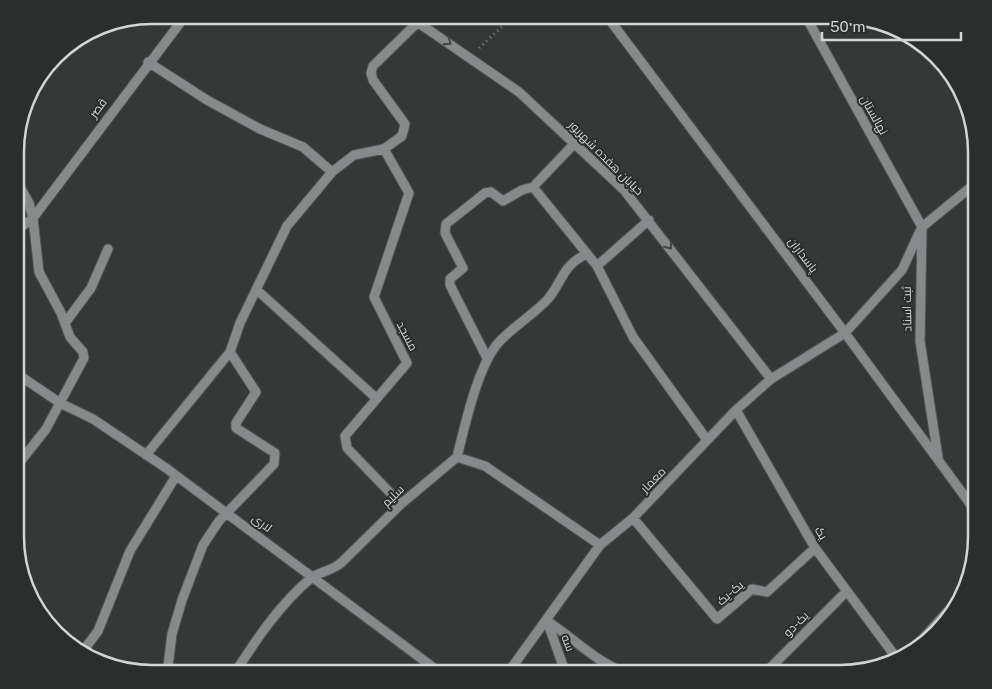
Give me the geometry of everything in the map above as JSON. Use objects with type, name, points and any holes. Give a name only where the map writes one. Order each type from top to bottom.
[{"type":"street","name":"قصر","points":[[24,225],[33,218],[148,62],[179,24]]},
{"type":"street","points":[[146,455],[230,352],[240,323],[257,290],[270,257],[287,226],[332,172],[354,155],[384,149],[402,136],[405,124],[373,80],[371,73],[373,66],[416,24]]},
{"type":"street","name":"خیابان هفده شهریور","points":[[421,24],[519,92],[624,190],[771,379]]},
{"type":"street","name":"پاسداران","points":[[613,24],[846,333],[968,500]]},
{"type":"street","name":"نهالستان","points":[[810,24],[922,227]]},
{"type":"street","points":[[148,62],[207,100],[260,129],[304,147],[332,172]]},
{"type":"street","points":[[487,358],[450,285],[450,279],[463,268],[445,228],[446,224],[485,193],[491,192],[503,201],[522,190],[533,187],[574,144]]},
{"type":"street","name":"مسجد","points":[[384,149],[409,193],[374,298],[407,363],[345,436],[345,442],[347,448],[401,504]]},
{"type":"street","points":[[533,187],[597,266],[634,337],[707,440]]},
{"type":"street","points":[[922,227],[968,189]]},
{"type":"street","points":[[24,194],[29,203],[33,218],[39,272],[65,323],[70,337],[83,352],[84,358],[46,429],[24,457]]},
{"type":"street","points":[[597,266],[649,220]]},
{"type":"street","name":"معمار","points":[[514,665],[547,622],[600,545],[632,518],[691,460],[736,410],[771,379],[846,333],[902,270],[922,227]]},
{"type":"street","name":"ثبت اسناد","points":[[922,227],[920,341],[938,460]]},
{"type":"street","points":[[65,323],[91,288],[108,249]]},
{"type":"street","points":[[587,254],[575,259],[558,279],[548,298],[499,342],[487,358],[470,408],[457,456],[486,466],[600,545]]},
{"type":"street","points":[[257,290],[376,398]]},
{"type":"street","points":[[168,665],[172,634],[182,600],[203,545],[212,529],[274,464],[276,459],[275,453],[236,428],[236,423],[256,392],[230,352]]},
{"type":"street","name":"لاری","points":[[24,379],[60,404],[85,414],[176,476],[313,576],[430,665]]},
{"type":"street","name":"یک","points":[[736,410],[816,548],[846,592],[893,653]]},
{"type":"street","name":"سلیم","points":[[240,665],[265,628],[293,595],[313,576],[330,572],[341,564],[401,504],[457,456]]},
{"type":"street","points":[[86,647],[98,631],[130,551],[176,476]]},
{"type":"street","name":"یک-یک","points":[[632,518],[717,619],[752,589],[767,592],[816,548]]},
{"type":"street","name":"یک-دو","points":[[773,665],[846,592]]},
{"type":"street","points":[[547,622],[565,632],[608,665]]},
{"type":"street","name":"سه","points":[[547,622],[563,665]]},
{"type":"path","points":[[469,57],[505,24]]}]
